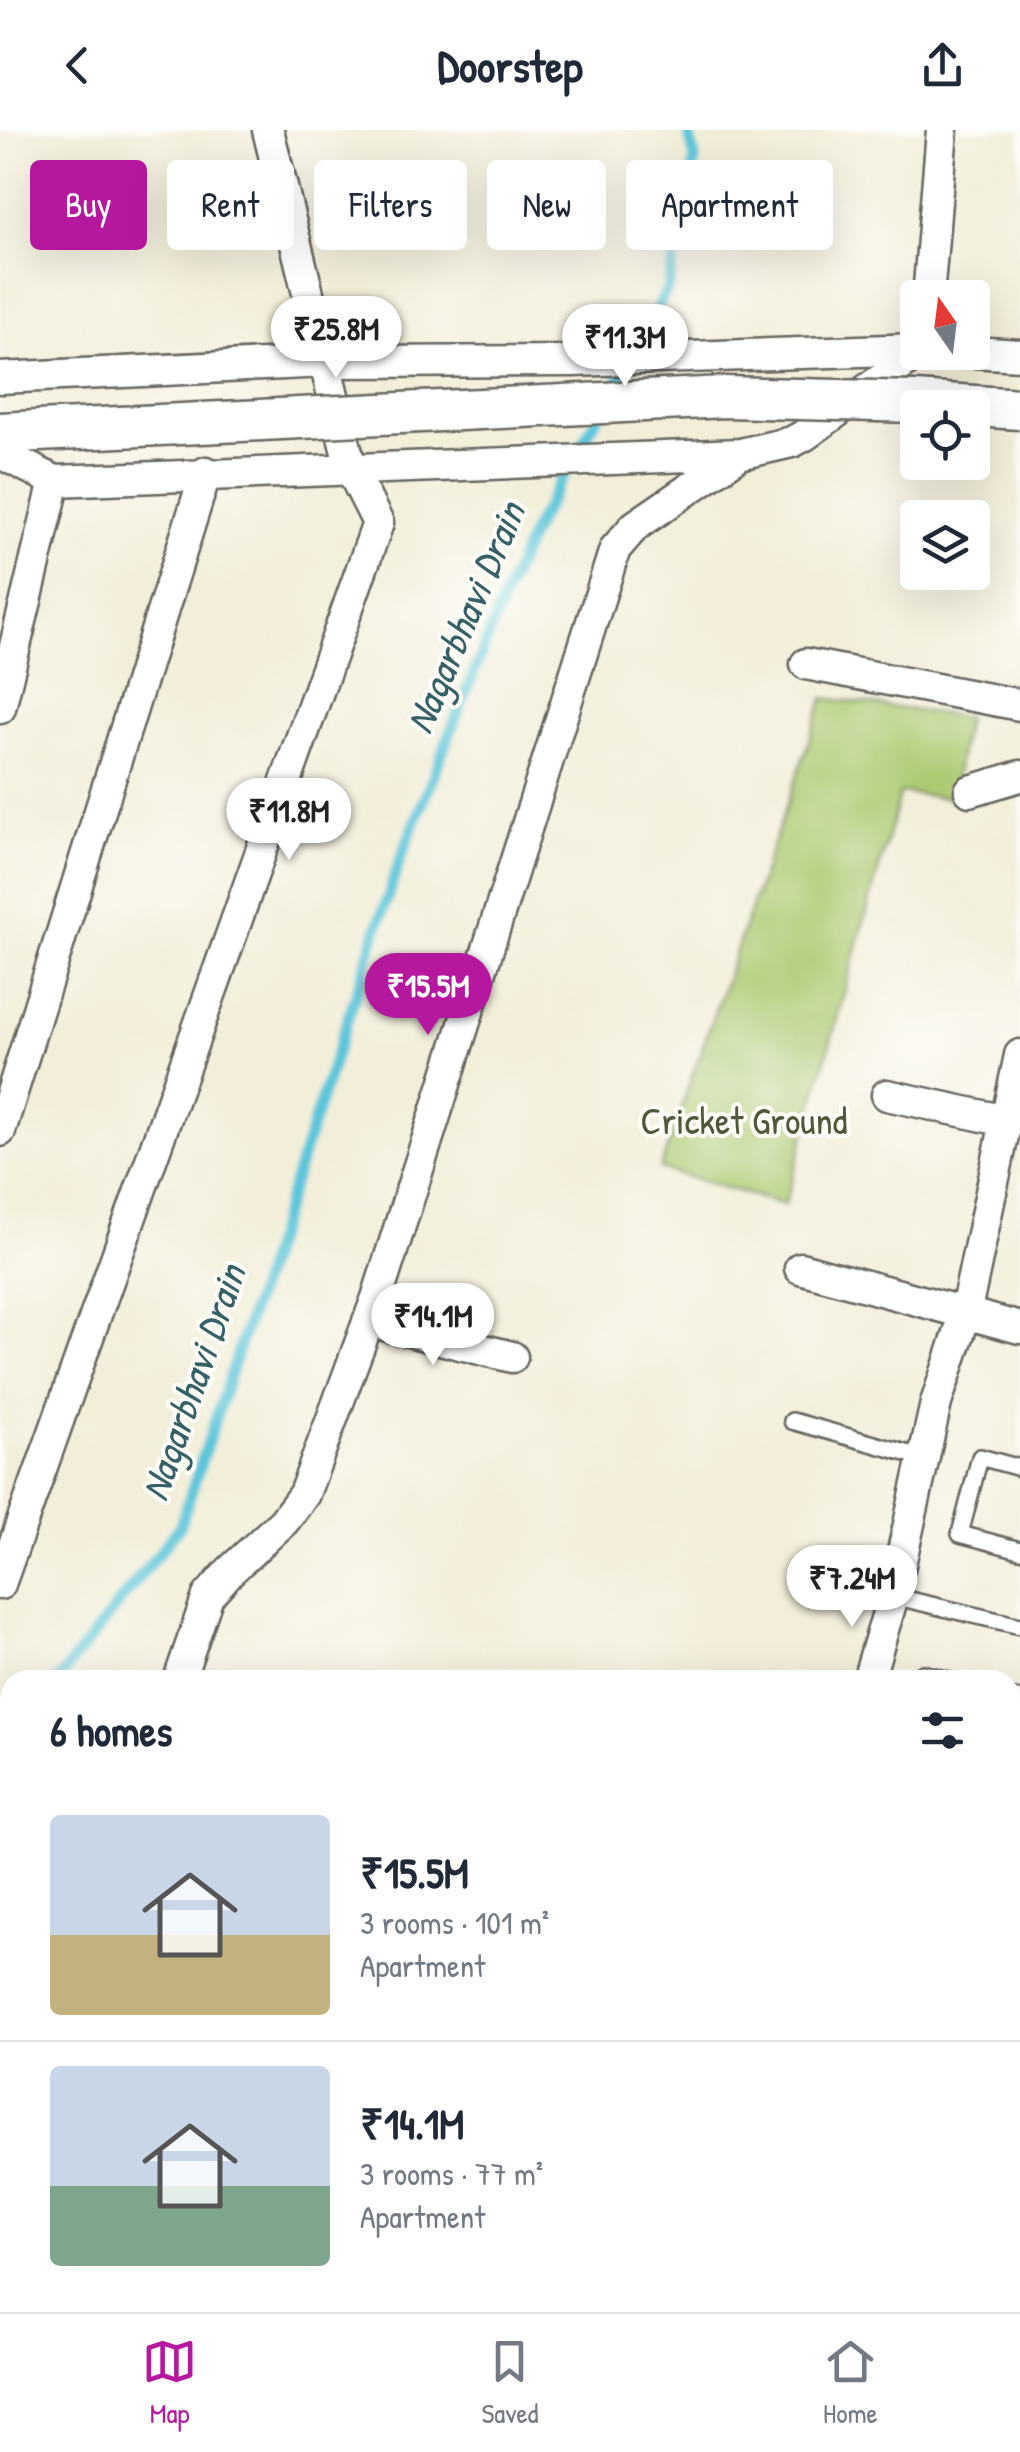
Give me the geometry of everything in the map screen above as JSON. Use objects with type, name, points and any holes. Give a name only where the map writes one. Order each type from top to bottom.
[{"type":"street","points":[[0,1584],[378,523],[351,469],[268,130]]},
{"type":"street","points":[[930,280],[942,130]]},
{"type":"street","points":[[0,378],[326,362],[572,361],[900,351]]},
{"type":"street","points":[[990,353],[1020,355]]},
{"type":"street","points":[[0,453],[55,480],[740,454],[792,442],[805,435],[900,364]]},
{"type":"street","points":[[19,432],[724,397],[1020,409]]},
{"type":"street","points":[[182,1670],[208,1596],[284,1520],[304,1494],[368,1321],[616,550],[635,526],[740,454]]},
{"type":"street","points":[[0,1131],[206,472]]},
{"type":"street","points":[[0,708],[13,612],[55,480]]},
{"type":"street","points":[[806,664],[1020,705]]},
{"type":"street","points":[[970,791],[1020,776]]},
{"type":"street","points":[[871,1670],[893,1596],[936,1403],[965,1315],[1020,1055]]},
{"type":"street","points":[[887,1095],[1006,1121]]},
{"type":"street","points":[[800,1268],[1020,1328]]},
{"type":"street","points":[[368,1321],[512,1357]]},
{"type":"lane","points":[[792,1421],[924,1458]]},
{"type":"lane","points":[[1020,1468],[980,1457],[960,1534],[1020,1550]]},
{"type":"lane","points":[[893,1596],[1020,1626]]},
{"type":"green space","name":"Cricket Ground","points":[[824,698],[966,717],[952,798],[900,793],[785,1205],[660,1169]]},
{"type":"waterway","name":"Nagarbhavi Drain","points":[[610,395],[668,288],[695,159],[688,130]]},
{"type":"waterway","name":"Nagarbhavi Drain","points":[[66,1670],[180,1526],[399,863],[510,581],[535,526],[601,411]]}]
